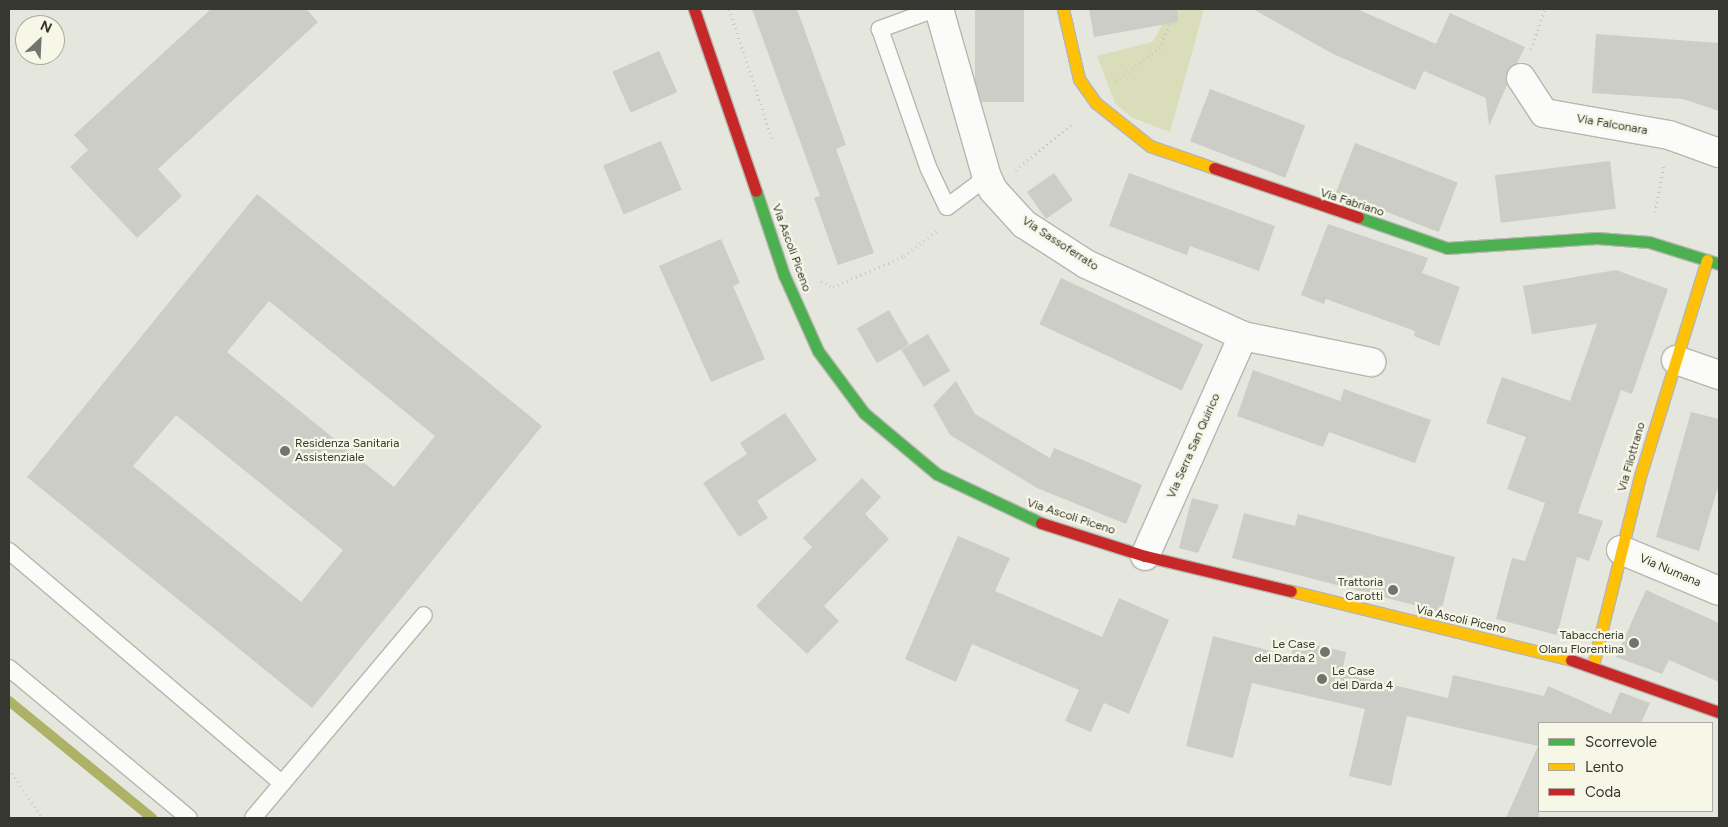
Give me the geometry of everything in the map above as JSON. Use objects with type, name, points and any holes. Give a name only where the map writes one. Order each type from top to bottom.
[{"type":"street","name":"Via Ascoli Piceno","points":[[694,9],[784,276],[818,351],[864,413],[937,474],[1021,516],[1145,556],[1593,665],[1719,712]]},
{"type":"street","name":"Via Sassoferrato","points":[[939,9],[997,177],[993,190],[1024,224],[1086,264],[1243,336],[1371,362]]},
{"type":"street","name":"Via Fabriano","points":[[1063,9],[1079,79],[1096,103],[1150,146],[1447,248],[1596,238],[1649,242],[1719,264]]},
{"type":"street","name":"Via Falconara","points":[[1521,78],[1544,113],[1669,135],[1719,153]]},
{"type":"street","name":"Via Filottrano","points":[[1593,665],[1621,550],[1707,260]]},
{"type":"street","name":"Via Serra San Quirico","points":[[1145,556],[1243,336]]},
{"type":"street","points":[[1676,360],[1719,375]]},
{"type":"street","name":"Via Numana","points":[[1621,550],[1719,591]]},
{"type":"lane","points":[[935,9],[880,29],[928,166],[947,207],[997,177]]},
{"type":"lane","points":[[9,551],[280,782]]},
{"type":"lane","points":[[253,818],[280,782],[424,615]]},
{"type":"lane","points":[[9,668],[188,818]]},
{"type":"path","points":[[729,9],[777,152]]},
{"type":"path","points":[[1113,84],[1158,48],[1177,9]]},
{"type":"path","points":[[1521,78],[1545,9]]},
{"type":"path","points":[[997,177],[1096,103]]},
{"type":"path","points":[[1649,242],[1669,135]]},
{"type":"path","points":[[816,271],[819,280],[833,287],[904,256],[948,223]]},
{"type":"path","points":[[9,769],[43,818]]},
{"type":"green space","points":[[1164,9],[1204,9],[1170,132],[1131,117],[1115,103],[1097,56],[1152,42],[1166,19]]},
{"type":"building","points":[[211,9],[306,9],[318,22],[158,169],[182,196],[137,238],[70,167],[88,150],[74,135]]},
{"type":"building","points":[[752,9],[797,9],[846,145],[836,149],[874,253],[838,265],[814,198],[820,196]]},
{"type":"building","points":[[975,9],[1024,9],[1024,102],[975,102]]},
{"type":"building","points":[[1089,9],[1177,9],[1178,22],[1094,37]]},
{"type":"building","points":[[1253,9],[1357,9],[1436,44],[1450,13],[1525,47],[1517,63],[1507,71],[1507,85],[1489,126],[1486,98],[1424,71],[1415,90],[1333,54]]},
{"type":"building","points":[[1596,34],[1719,43],[1719,111],[1683,99],[1592,93]]},
{"type":"building","points":[[659,51],[677,92],[631,113],[612,72]]},
{"type":"building","points":[[1210,89],[1305,126],[1285,178],[1190,141]]},
{"type":"building","points":[[661,141],[682,190],[624,214],[603,166]]},
{"type":"building","points":[[1355,143],[1458,182],[1439,232],[1336,192]]},
{"type":"building","points":[[1610,161],[1616,209],[1501,223],[1495,175]]},
{"type":"building","points":[[1054,173],[1073,200],[1046,219],[1027,192]]},
{"type":"building","points":[[1129,173],[1275,226],[1259,271],[1190,246],[1187,255],[1109,226]]},
{"type":"building","name":"Residenza Sanitaria Assistenziale","points":[[257,194],[542,426],[312,708],[27,477]],"holes":[[[269,301],[435,436],[394,487],[227,352]],[[176,415],[343,550],[301,602],[133,466]]]},
{"type":"building","points":[[1328,224],[1428,258],[1422,273],[1460,287],[1439,346],[1414,336],[1415,331],[1326,299],[1324,304],[1301,295]]},
{"type":"building","points":[[721,239],[740,283],[733,286],[765,359],[711,382],[659,266]]},
{"type":"building","points":[[1616,270],[1668,289],[1632,394],[1621,390],[1578,513],[1603,521],[1589,561],[1577,557],[1557,635],[1496,619],[1512,558],[1525,561],[1545,503],[1507,489],[1526,437],[1486,423],[1502,377],[1570,401],[1597,324],[1532,334],[1523,286]]},
{"type":"building","points":[[1061,278],[1203,344],[1182,391],[1039,324]]},
{"type":"building","points":[[889,310],[909,345],[877,363],[857,328]]},
{"type":"building","points":[[928,334],[950,371],[924,387],[901,350]]},
{"type":"building","points":[[1253,370],[1340,401],[1344,389],[1431,420],[1415,463],[1329,432],[1323,447],[1237,416]]},
{"type":"building","points":[[956,381],[975,414],[1050,458],[1054,448],[1142,485],[1126,524],[1037,488],[950,435],[933,405]]},
{"type":"building","points":[[1691,412],[1719,419],[1719,484],[1699,551],[1656,537]]},
{"type":"building","points":[[785,413],[817,460],[757,501],[768,518],[739,537],[703,483],[747,454],[740,443]]},
{"type":"building","points":[[862,478],[881,497],[865,514],[889,539],[824,606],[839,621],[807,654],[756,606],[812,547],[803,538]]},
{"type":"building","points":[[1192,498],[1219,505],[1198,553],[1179,548]]},
{"type":"building","points":[[1244,513],[1295,526],[1298,514],[1455,557],[1441,612],[1232,558]]},
{"type":"building","points":[[958,536],[1010,558],[995,591],[1102,637],[1119,598],[1169,620],[1129,714],[1104,703],[1091,732],[1065,721],[1079,690],[972,644],[956,682],[905,659]]},
{"type":"building","points":[[1646,590],[1719,623],[1719,682],[1669,660],[1662,674],[1616,657]]},
{"type":"building","points":[[1213,636],[1291,656],[1295,640],[1346,652],[1342,673],[1448,698],[1453,675],[1544,696],[1548,686],[1611,714],[1620,692],[1650,703],[1641,722],[1538,722],[1538,746],[1407,716],[1391,786],[1349,776],[1365,709],[1252,683],[1233,758],[1186,746]]},
{"type":"building","points":[[1538,746],[1539,818],[1506,818]]},
{"type":"waterway","points":[[9,701],[152,818]]},
{"type":"traffic: fast","points":[[756,191],[784,275],[818,351],[864,413],[937,474],[1041,523]]},
{"type":"traffic: fast","points":[[1358,217],[1447,248],[1597,238],[1649,242],[1719,264]]},
{"type":"traffic: slow","points":[[1063,9],[1079,79],[1096,103],[1150,146],[1214,168]]},
{"type":"traffic: slow","points":[[1593,665],[1641,473],[1707,260]]},
{"type":"traffic: slow","points":[[1291,591],[1571,660]]},
{"type":"traffic: jam","points":[[694,9],[756,191]]},
{"type":"traffic: jam","points":[[1214,168],[1358,217]]},
{"type":"traffic: jam","points":[[1041,523],[1145,556],[1291,591]]},
{"type":"traffic: jam","points":[[1571,660],[1719,712]]},
{"type":"place","name":"Residenza Sanitaria Assistenziale","points":[[285,451]]},
{"type":"place","name":"Trattoria Carotti","points":[[1393,590]]},
{"type":"place","name":"Tabaccheria Olaru Florentina","points":[[1634,643]]},
{"type":"place","name":"Le Case del Darda 2","points":[[1325,652]]},
{"type":"place","name":"Le Case del Darda 4","points":[[1322,679]]}]
